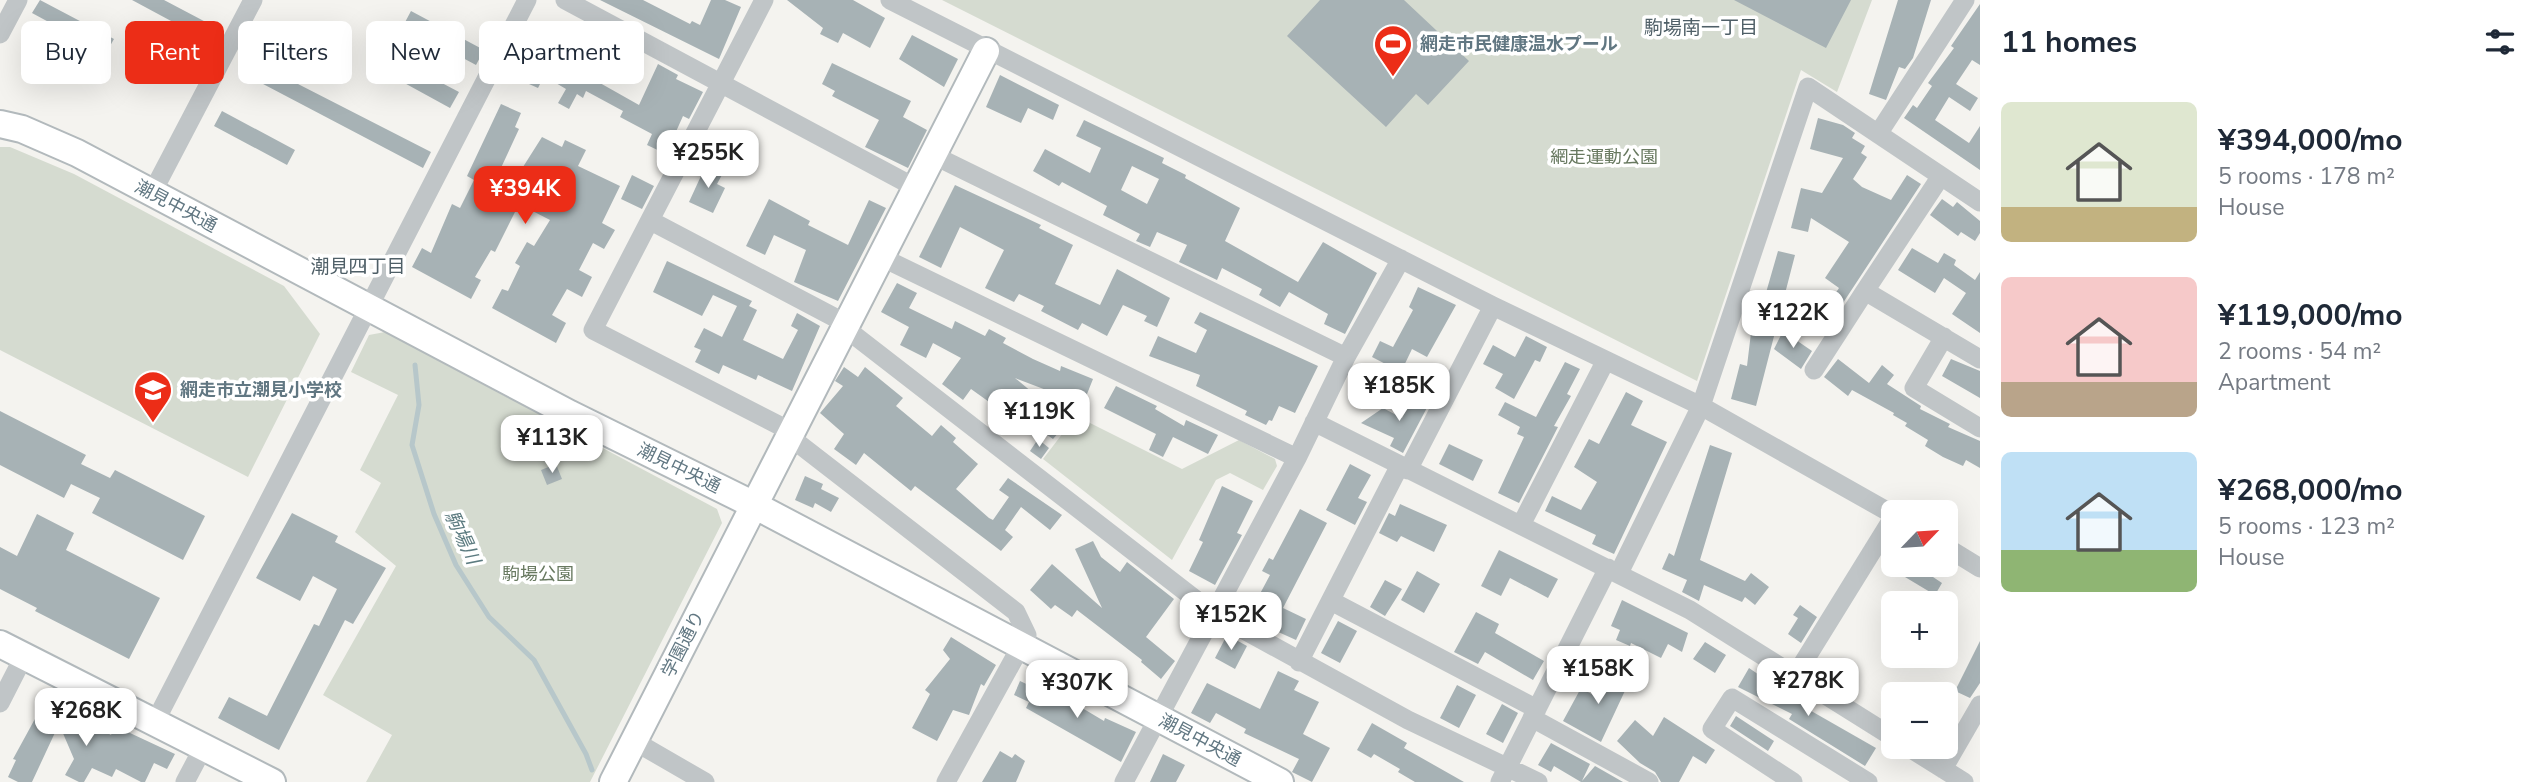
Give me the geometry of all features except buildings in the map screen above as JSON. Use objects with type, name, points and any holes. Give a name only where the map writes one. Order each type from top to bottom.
[{"type":"street","points":[[0,34],[18,0]]},
{"type":"street","points":[[152,193],[253,0]]},
{"type":"street","points":[[155,722],[527,0]]},
{"type":"street","points":[[565,0],[916,188]]},
{"type":"street","points":[[764,0],[593,330],[791,435],[1016,612],[1027,635],[946,782]]},
{"type":"street","points":[[890,0],[1493,306],[1701,406],[1881,509]]},
{"type":"street","points":[[1878,134],[1965,0]]},
{"type":"street","name":"学園通り","points":[[613,782],[986,51]]},
{"type":"street","points":[[1504,774],[1534,713],[1701,406],[1808,87],[1980,202]]},
{"type":"street","name":"潮見中央通","points":[[0,124],[22,129],[77,153],[570,414],[754,505],[1158,718],[1269,780]]},
{"type":"street","points":[[933,155],[1346,357]]},
{"type":"street","points":[[1814,370],[1941,176]]},
{"type":"street","points":[[651,221],[846,326],[1213,613],[1504,774],[1538,782]]},
{"type":"street","points":[[881,257],[1297,458]]},
{"type":"street","points":[[1124,782],[1297,458],[1346,357],[1401,259]]},
{"type":"street","points":[[1865,290],[1980,359]]},
{"type":"street","points":[[1299,662],[1493,306]]},
{"type":"street","points":[[1944,337],[1914,388],[1980,428]]},
{"type":"street","points":[[1521,525],[1605,362]]},
{"type":"street","points":[[1314,422],[1690,610],[1881,730]]},
{"type":"street","points":[[1795,676],[1881,537]]},
{"type":"street","points":[[1958,554],[1980,568]]},
{"type":"street","points":[[1331,601],[1534,713],[1649,782]]},
{"type":"street","points":[[0,644],[272,782]]},
{"type":"street","points":[[0,704],[24,656]]},
{"type":"street","points":[[1793,782],[1712,729],[1732,698],[1868,782]]},
{"type":"street","points":[[1943,769],[1975,726],[1980,705]]},
{"type":"street","points":[[634,741],[705,782]]},
{"type":"street","points":[[185,782],[204,746]]},
{"type":"street","points":[[1927,759],[1964,782]]},
{"type":"green space","name":"網走運動公園","points":[[942,0],[1872,0],[1837,92],[1801,70],[1697,381]]},
{"type":"green space","points":[[0,147],[10,147],[74,174],[284,286],[320,334],[248,477],[0,350]]},
{"type":"green space","name":"駒場公園","points":[[385,332],[717,509],[722,523],[590,782],[366,782],[392,735],[323,695],[396,566],[355,532],[381,483],[360,470],[398,395],[351,372],[369,335]]},
{"type":"green space","points":[[1076,416],[1182,469],[1239,440],[1275,459],[1277,466],[1263,490],[1230,473],[1216,480],[1172,560],[1043,459]]},
{"type":"waterway","name":"駒場川","points":[[415,365],[419,405],[412,445],[434,514],[456,565],[489,617],[534,660],[586,754],[592,770]]},
{"type":"place","name":"網走市民健康温水プール","points":[[1393,78]]},
{"type":"place","name":"網走市立潮見小学校","points":[[153,424]]},
{"type":"district","name":"駒場南一丁目","points":[[1701,27]]},
{"type":"district","name":"潮見四丁目","points":[[358,266]]}]
